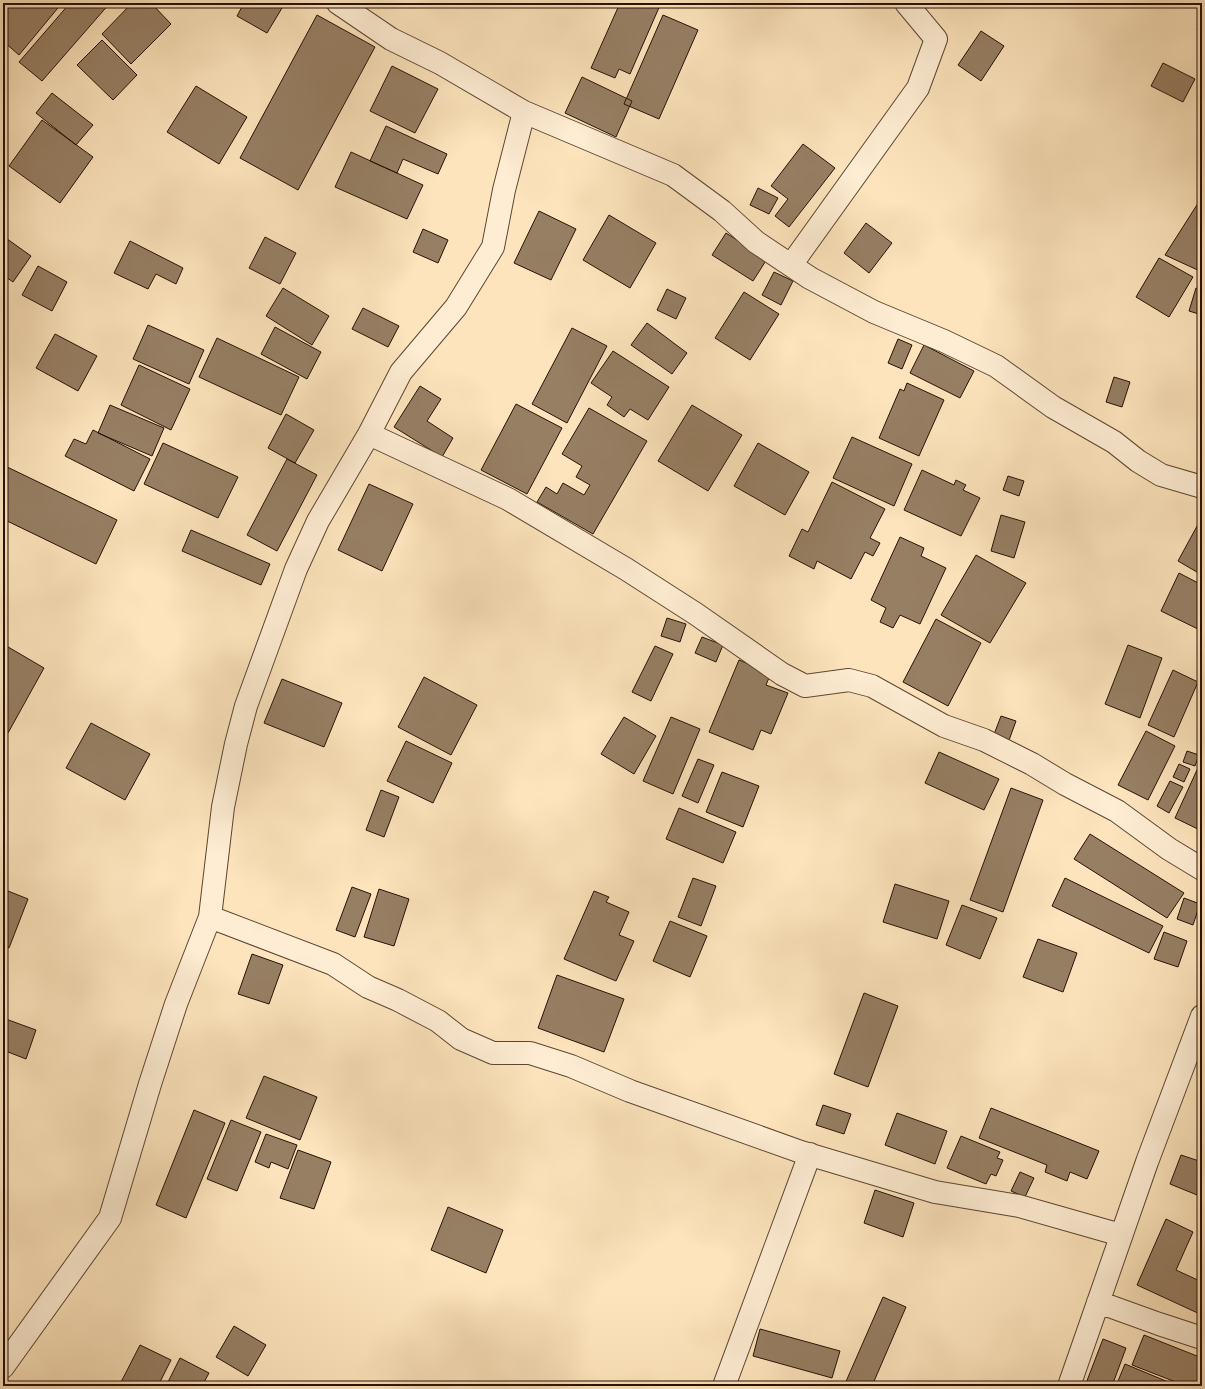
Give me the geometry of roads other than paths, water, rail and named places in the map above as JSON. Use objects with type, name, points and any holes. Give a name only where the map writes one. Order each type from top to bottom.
[{"type":"street","points":[[338,3],[392,39],[440,63],[524,112],[673,175],[722,211],[756,242],[810,278],[874,312],[944,341],[996,366],[1053,407],[1114,442],[1138,461],[1161,475],[1202,487]]},
{"type":"street","points":[[791,265],[918,88],[936,39],[906,3]]},
{"type":"street","points":[[3,1367],[110,1218],[150,1084],[176,1004],[210,917],[223,807],[236,744],[246,706],[296,569],[315,528],[369,434],[401,372],[456,307],[493,247],[504,190],[524,112]]},
{"type":"street","points":[[369,434],[508,499],[626,569],[696,614],[782,674],[805,686],[849,680],[872,686],[944,726],[984,740],[1032,764],[1065,784],[1117,811],[1169,849],[1202,869]]},
{"type":"street","points":[[210,917],[333,964],[368,987],[398,1000],[438,1021],[461,1039],[493,1053],[530,1053],[571,1066],[630,1091],[810,1154],[935,1192],[1019,1206],[1121,1235]]},
{"type":"street","points":[[1068,1386],[1121,1235],[1202,1016]]},
{"type":"street","points":[[724,1386],[810,1154]]},
{"type":"street","points":[[1098,1302],[1202,1338]]}]
